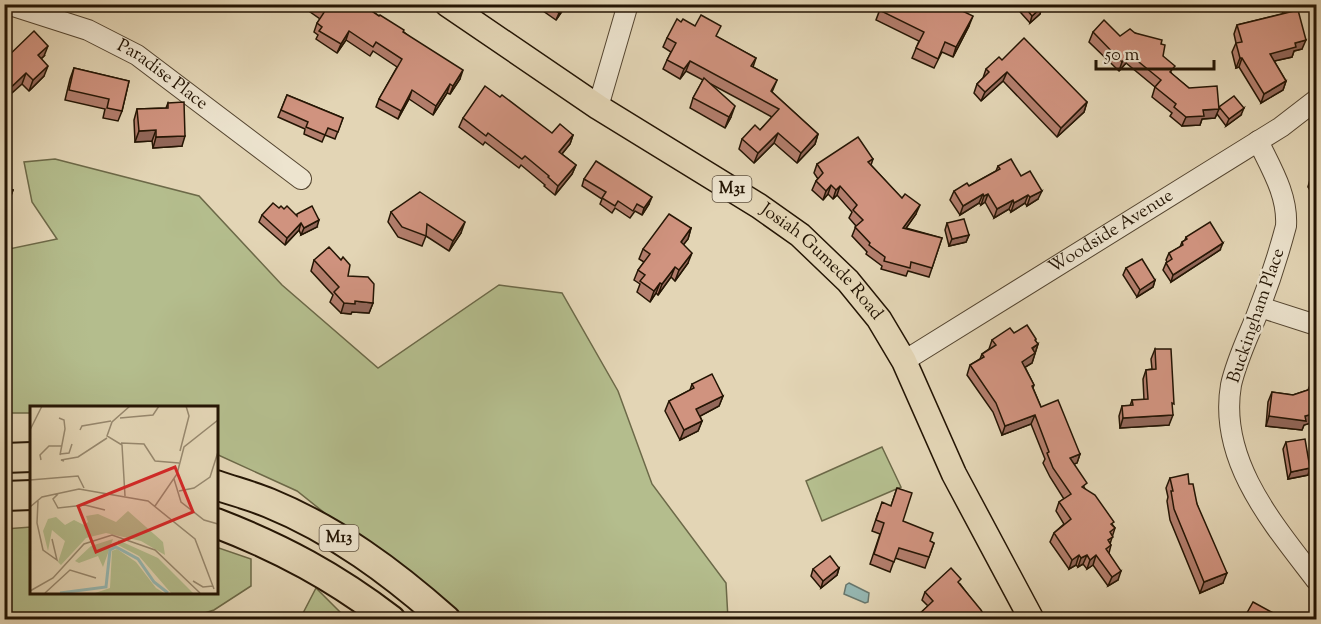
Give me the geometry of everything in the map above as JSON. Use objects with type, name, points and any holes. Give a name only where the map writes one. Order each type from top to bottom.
[{"type":"highway","points":[[4,458],[30,457]]},
{"type":"highway","name":"M13","points":[[218,486],[268,502],[325,530],[370,558],[446,620]]},
{"type":"highway","points":[[4,496],[30,495]]},
{"type":"highway","name":"M13","points":[[218,524],[259,539],[309,564],[356,593],[391,620]]},
{"type":"main road","name":"Josiah Gumede Road","points":[[447,4],[598,107],[759,206],[800,235],[848,281],[879,319],[904,361],[954,474],[1032,620]]},
{"type":"street","name":"Paradise Place","points":[[7,4],[88,30],[137,55],[301,179]]},
{"type":"street","points":[[598,107],[628,4]]},
{"type":"street","name":"Woodside Avenue","points":[[904,361],[1281,127],[1317,100]]},
{"type":"street","name":"Buckingham Place","points":[[1258,141],[1280,187],[1287,214],[1286,226],[1232,385],[1229,415],[1234,448],[1250,486],[1280,533],[1317,580]]},
{"type":"street","points":[[1260,307],[1317,325]]},
{"type":"green space","points":[[55,159],[199,196],[282,285],[378,368],[499,285],[562,293],[618,391],[652,484],[726,583],[728,619],[458,619],[297,491],[218,455],[218,406],[30,406],[30,413],[5,413],[4,250],[57,239],[32,202],[24,162]]},
{"type":"green space","points":[[882,447],[901,487],[822,521],[806,481]]},
{"type":"green space","points":[[30,527],[30,594],[218,594],[218,548],[251,559],[251,586],[214,610],[186,619],[5,619],[5,529]]},
{"type":"green space","points":[[316,588],[347,619],[300,619]]},
{"type":"water","points":[[849,583],[869,593],[868,602],[865,603],[844,594],[846,585]]},
{"type":"building","points":[[316,4],[361,4],[463,70],[453,86],[450,84],[436,106],[412,90],[401,111],[379,99],[402,59],[376,42],[373,47],[349,31],[341,44],[319,31],[322,27],[317,23],[325,11]]},
{"type":"building","points":[[546,4],[565,4],[559,13]]},
{"type":"building","points":[[882,4],[948,4],[973,16],[956,47],[945,42],[938,59],[916,48],[924,32],[879,10]]},
{"type":"building","points":[[1022,4],[1040,4],[1042,7],[1032,16]]},
{"type":"building","points":[[1285,4],[1297,4],[1286,8]]},
{"type":"building","points":[[1298,10],[1306,40],[1295,43],[1296,47],[1270,54],[1286,81],[1264,94],[1240,58],[1236,43],[1242,42],[1237,25]]},
{"type":"building","points":[[701,15],[721,26],[716,36],[756,58],[751,66],[777,80],[771,91],[818,134],[801,153],[778,133],[758,153],[742,139],[755,125],[760,130],[779,109],[690,61],[684,69],[667,60],[676,43],[667,38],[677,19],[681,22],[683,19],[695,26]]},
{"type":"building","points":[[1104,20],[1120,36],[1130,29],[1135,33],[1162,40],[1161,44],[1165,45],[1163,56],[1175,66],[1170,72],[1189,88],[1217,86],[1219,109],[1203,110],[1204,116],[1186,117],[1174,107],[1176,104],[1155,87],[1161,80],[1129,54],[1122,62],[1093,32]]},
{"type":"building","points":[[34,31],[48,46],[38,55],[48,66],[33,80],[26,73],[4,94],[4,60]]},
{"type":"building","points":[[1024,38],[1087,102],[1061,128],[1007,72],[985,92],[977,84],[989,72],[986,69],[999,57],[1002,60]]},
{"type":"building","points":[[74,68],[129,81],[122,111],[107,108],[109,99],[69,90]]},
{"type":"building","points":[[704,78],[735,106],[729,117],[693,98]]},
{"type":"building","points":[[485,86],[500,97],[502,95],[552,133],[560,124],[573,135],[559,152],[576,165],[558,186],[525,156],[522,159],[488,133],[486,136],[463,118]]},
{"type":"building","points":[[287,95],[343,118],[338,132],[328,128],[325,135],[306,127],[308,122],[281,110]]},
{"type":"building","points":[[1234,96],[1244,108],[1229,119],[1219,107]]},
{"type":"building","points":[[184,102],[185,136],[156,137],[156,130],[139,131],[137,109],[168,108],[168,103]]},
{"type":"building","points":[[858,137],[873,159],[868,162],[902,198],[905,194],[920,205],[903,228],[942,238],[932,268],[911,262],[910,268],[884,261],[885,257],[869,245],[870,243],[855,227],[863,220],[853,210],[857,205],[840,186],[836,190],[831,185],[826,191],[816,181],[823,173],[817,164]]},
{"type":"building","points":[[1011,159],[1021,176],[1030,171],[1042,191],[1030,197],[1028,195],[1014,203],[1013,200],[997,209],[988,194],[984,196],[983,194],[963,206],[954,191],[967,183],[969,186],[1000,169],[998,166]]},
{"type":"building","points":[[596,161],[652,197],[644,208],[637,204],[633,211],[618,201],[615,206],[602,198],[606,192],[584,179]]},
{"type":"building","points":[[1317,173],[1317,185],[1311,176]]},
{"type":"building","points":[[4,187],[13,190],[8,203],[4,201]]},
{"type":"building","points":[[420,192],[465,222],[453,241],[427,224],[426,236],[402,227],[391,212]]},
{"type":"building","points":[[273,203],[279,208],[281,206],[284,209],[287,206],[297,216],[312,206],[319,220],[304,228],[301,223],[287,238],[262,215]]},
{"type":"building","points":[[669,214],[691,228],[681,242],[692,253],[679,270],[675,267],[654,291],[640,281],[645,275],[638,270],[650,254],[643,249]]},
{"type":"building","points":[[964,219],[969,235],[952,239],[947,223]]},
{"type":"building","points":[[1210,222],[1223,243],[1173,275],[1166,263],[1172,259],[1169,253],[1183,245],[1182,242],[1187,239],[1186,237]]},
{"type":"building","points":[[329,247],[341,260],[343,257],[350,265],[348,276],[368,277],[374,284],[373,303],[355,301],[355,304],[344,303],[334,292],[339,287],[314,260]]},
{"type":"building","points":[[1142,259],[1155,280],[1140,290],[1126,268]]},
{"type":"building","points":[[1027,325],[1038,344],[1032,348],[1035,353],[1022,362],[1034,385],[1032,386],[1041,407],[1058,400],[1080,454],[1070,458],[1087,483],[1082,487],[1095,495],[1114,522],[1111,524],[1115,528],[1110,532],[1113,537],[1108,540],[1111,545],[1106,549],[1121,571],[1112,577],[1096,555],[1090,560],[1087,555],[1081,558],[1079,555],[1072,560],[1054,533],[1071,519],[1059,502],[1071,494],[1053,468],[1035,415],[1005,426],[996,403],[970,365],[984,357],[982,354],[996,345],[992,340],[1010,328],[1014,333]]},
{"type":"building","points":[[1155,349],[1171,349],[1173,415],[1123,418],[1122,406],[1133,405],[1132,400],[1148,399],[1146,370],[1156,369]]},
{"type":"building","points":[[1317,368],[1317,413],[1305,416],[1306,421],[1269,416],[1272,392],[1293,395],[1311,389],[1311,380]]},
{"type":"building","points":[[712,374],[723,396],[696,409],[702,421],[684,430],[669,401],[694,388],[692,384]]},
{"type":"building","points":[[1305,439],[1310,468],[1291,472],[1286,442]]},
{"type":"building","points":[[1188,474],[1189,484],[1193,484],[1197,504],[1227,573],[1204,582],[1174,509],[1171,491],[1173,491],[1170,478]]},
{"type":"building","points":[[897,488],[912,493],[903,521],[933,533],[930,541],[934,543],[929,557],[899,548],[894,562],[874,554],[884,523],[876,520],[882,502],[891,506]]},
{"type":"building","points":[[830,556],[839,568],[823,581],[813,569]]},
{"type":"building","points":[[951,568],[961,579],[958,582],[987,620],[952,620],[945,615],[940,620],[913,620],[933,601],[925,592]]},
{"type":"building","points":[[1253,602],[1277,615],[1275,620],[1243,620]]},
{"type":"building","points":[[790,613],[805,613],[805,616],[809,617],[809,614],[818,615],[818,620],[773,620]]}]
